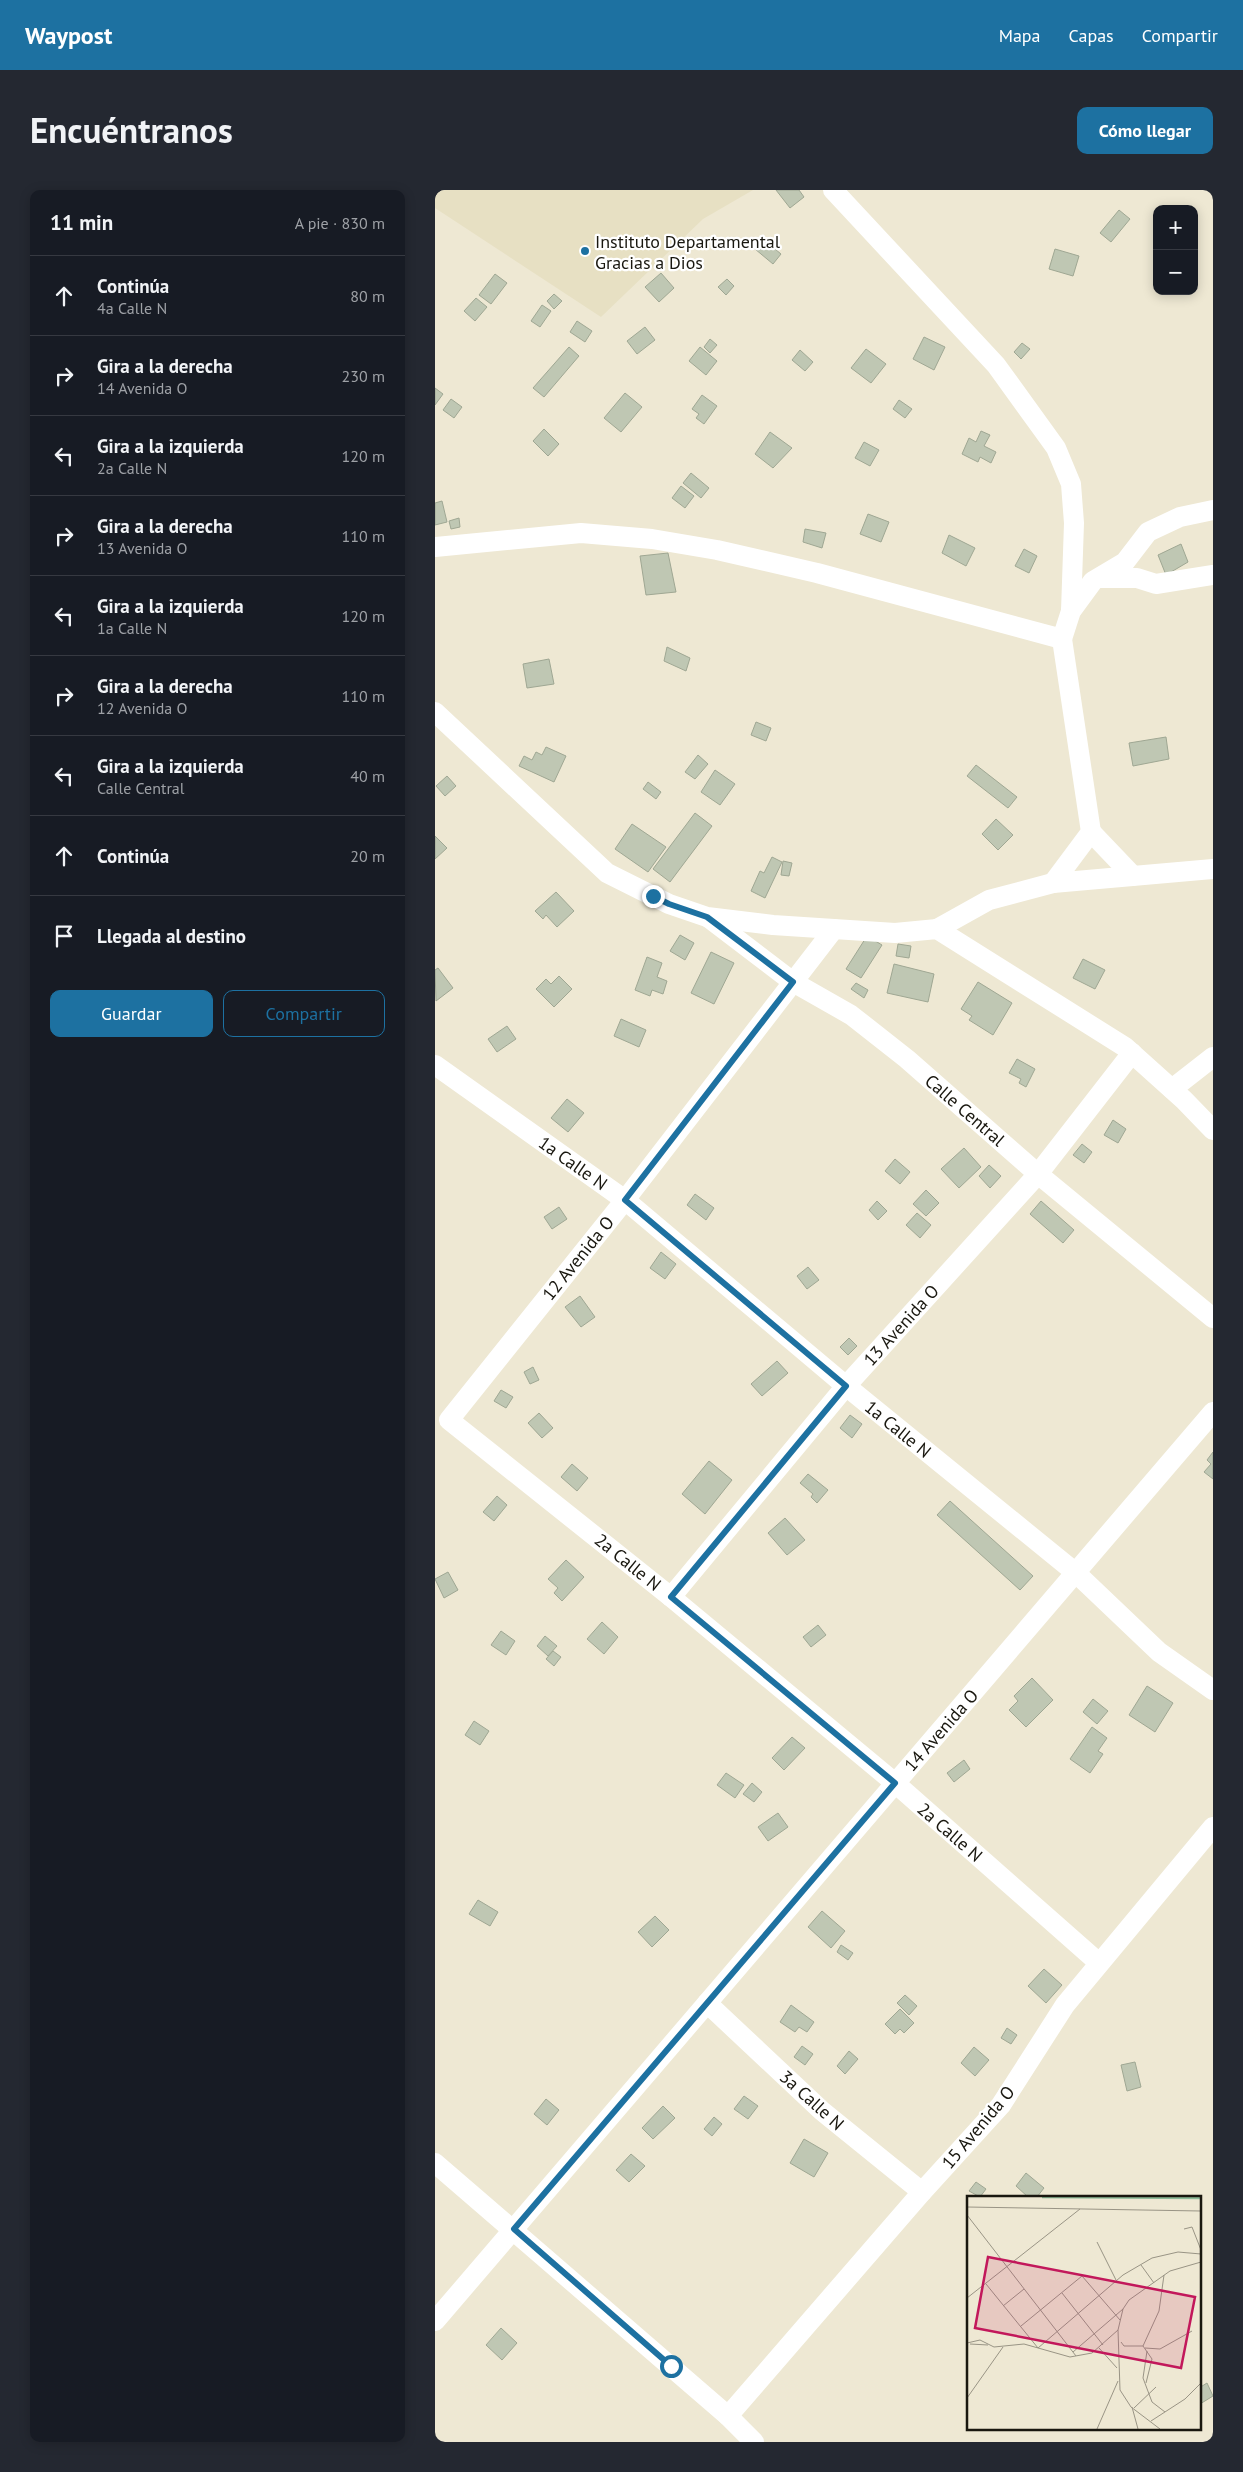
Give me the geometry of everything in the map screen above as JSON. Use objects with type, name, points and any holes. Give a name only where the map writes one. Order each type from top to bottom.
[{"type":"street","points":[[833,190],[996,365],[1056,448],[1071,484],[1074,523],[1071,611],[1062,640],[1091,832],[1133,876]]},
{"type":"street","points":[[1071,611],[1093,581],[1125,562],[1148,532],[1179,517],[1213,510]]},
{"type":"street","points":[[435,547],[581,533],[652,539],[717,550],[817,573],[1062,640]]},
{"type":"street","points":[[1098,578],[1137,578],[1156,584],[1213,574]]},
{"type":"street","points":[[435,712],[607,872],[669,904],[707,917],[773,926],[895,933],[937,929],[989,900],[1053,883],[1213,869]]},
{"type":"street","points":[[1053,883],[1091,832]]},
{"type":"street","name":"Calle Central","points":[[707,917],[793,982],[851,1015],[900,1053],[1038,1174],[1213,1318]]},
{"type":"street","name":"12 Avenida O","points":[[449,1420],[625,1200],[834,929]]},
{"type":"street","points":[[937,929],[1132,1053],[1213,1130]]},
{"type":"street","name":"13 Avenida O","points":[[671,1597],[846,1386],[1038,1174],[1132,1053]]},
{"type":"street","points":[[1172,1089],[1213,1057]]},
{"type":"street","name":"1a Calle N","points":[[435,1065],[625,1200],[846,1386],[1075,1573],[1159,1652],[1213,1690]]},
{"type":"street","name":"14 Avenida O","points":[[435,2321],[1213,1412]]},
{"type":"street","name":"2a Calle N","points":[[449,1420],[671,1597],[895,1783],[1099,1963]]},
{"type":"street","name":"15 Avenida O","points":[[728,2416],[922,2192],[1001,2105],[1065,2005],[1213,1827]]},
{"type":"street","name":"3a Calle N","points":[[707,2003],[822,2111],[922,2192]]},
{"type":"street","points":[[435,2163],[514,2229],[728,2416],[754,2442]]},
{"type":"shaded area","name":"Instituto Departamental Gracias a Dios","points":[[435,190],[753,190],[703,219],[601,317],[435,208]]},
{"type":"building","points":[[776,190],[799,190],[804,197],[790,208]]},
{"type":"building","points":[[1119,210],[1130,219],[1111,242],[1100,233]]},
{"type":"building","points":[[763,239],[781,254],[773,264],[755,249]]},
{"type":"building","points":[[1055,249],[1079,256],[1073,276],[1049,269]]},
{"type":"building","points":[[661,273],[674,288],[659,302],[645,287]]},
{"type":"building","points":[[495,274],[507,283],[491,304],[479,295]]},
{"type":"building","points":[[727,279],[734,286],[726,295],[718,287]]},
{"type":"building","points":[[554,294],[562,301],[554,309],[547,301]]},
{"type":"building","points":[[476,298],[487,307],[475,321],[464,311]]},
{"type":"building","points":[[542,305],[551,311],[540,327],[531,321]]},
{"type":"building","points":[[577,321],[592,331],[585,342],[570,332]]},
{"type":"building","points":[[645,327],[655,340],[637,354],[627,341]]},
{"type":"building","points":[[924,337],[945,347],[934,370],[913,359]]},
{"type":"building","points":[[710,339],[717,345],[710,353],[704,347]]},
{"type":"building","points":[[1022,343],[1030,349],[1021,359],[1014,352]]},
{"type":"building","points":[[569,347],[579,356],[544,397],[533,388]]},
{"type":"building","points":[[700,347],[717,361],[706,375],[689,361]]},
{"type":"building","points":[[866,349],[886,364],[871,383],[851,368]]},
{"type":"building","points":[[800,350],[813,362],[805,371],[792,360]]},
{"type":"building","points":[[435,388],[443,394],[435,405]]},
{"type":"building","points":[[625,393],[642,407],[621,432],[604,418]]},
{"type":"building","points":[[702,395],[717,406],[704,424],[696,418],[699,414],[692,409]]},
{"type":"building","points":[[451,399],[462,407],[454,418],[443,410]]},
{"type":"building","points":[[899,400],[912,409],[905,418],[893,409]]},
{"type":"building","points":[[544,429],[559,444],[548,456],[533,441]]},
{"type":"building","points":[[981,431],[990,435],[984,446],[996,452],[991,463],[980,457],[978,462],[962,454],[969,438],[976,442]]},
{"type":"building","points":[[770,432],[792,448],[773,468],[755,454]]},
{"type":"building","points":[[864,442],[879,450],[870,466],[855,458]]},
{"type":"building","points":[[691,473],[709,488],[701,498],[683,483]]},
{"type":"building","points":[[681,486],[694,496],[685,508],[672,498]]},
{"type":"building","points":[[442,501],[447,522],[435,525],[435,503]]},
{"type":"building","points":[[868,514],[889,522],[881,542],[860,534]]},
{"type":"building","points":[[459,518],[460,527],[451,529],[449,521]]},
{"type":"building","points":[[805,529],[826,533],[822,548],[803,542]]},
{"type":"building","points":[[949,535],[975,548],[966,566],[942,553]]},
{"type":"building","points":[[1181,544],[1188,562],[1166,575],[1158,555]]},
{"type":"building","points":[[1024,549],[1037,556],[1029,573],[1015,566]]},
{"type":"building","points":[[668,553],[676,592],[646,595],[640,556]]},
{"type":"building","points":[[667,647],[690,658],[686,671],[664,661]]},
{"type":"building","points":[[549,659],[554,684],[527,688],[523,664]]},
{"type":"building","points":[[756,722],[771,728],[766,741],[751,735]]},
{"type":"building","points":[[1166,737],[1169,759],[1133,766],[1129,743]]},
{"type":"building","points":[[546,747],[566,756],[554,782],[519,766],[524,756],[532,760],[536,752],[542,755]]},
{"type":"building","points":[[698,755],[708,764],[695,779],[685,772]]},
{"type":"building","points":[[976,765],[1017,797],[1008,808],[967,776]]},
{"type":"building","points":[[715,770],[735,784],[720,805],[701,792]]},
{"type":"building","points":[[447,776],[456,786],[445,796],[436,786]]},
{"type":"building","points":[[648,782],[661,792],[656,799],[643,789]]},
{"type":"building","points":[[695,813],[712,826],[670,882],[653,869]]},
{"type":"building","points":[[996,819],[1013,835],[998,850],[982,834]]},
{"type":"building","points":[[632,824],[666,847],[648,872],[615,849]]},
{"type":"building","points":[[435,836],[447,848],[435,859]]},
{"type":"building","points":[[772,857],[782,862],[765,898],[751,891],[760,871],[764,873]]},
{"type":"building","points":[[783,861],[792,863],[789,876],[781,875]]},
{"type":"building","points":[[556,892],[574,911],[557,927],[546,915],[543,919],[535,911]]},
{"type":"building","points":[[680,935],[694,943],[685,960],[670,951]]},
{"type":"building","points":[[867,936],[882,945],[861,978],[846,969]]},
{"type":"building","points":[[898,944],[911,946],[909,958],[896,956]]},
{"type":"building","points":[[711,952],[734,963],[714,1004],[691,993]]},
{"type":"building","points":[[647,957],[662,963],[657,977],[667,981],[663,994],[652,990],[650,996],[635,990]]},
{"type":"building","points":[[1083,959],[1105,970],[1095,989],[1073,978]]},
{"type":"building","points":[[894,964],[934,974],[928,1002],[887,993]]},
{"type":"building","points":[[438,968],[453,988],[436,1001],[435,970]]},
{"type":"building","points":[[559,976],[572,989],[554,1007],[536,989],[546,979],[551,984]]},
{"type":"building","points":[[978,982],[1012,1003],[993,1035],[969,1020],[972,1016],[961,1009]]},
{"type":"building","points":[[856,983],[868,990],[864,998],[851,989]]},
{"type":"building","points":[[621,1019],[646,1030],[639,1047],[614,1036]]},
{"type":"building","points":[[507,1026],[516,1039],[497,1052],[488,1039]]},
{"type":"building","points":[[1017,1059],[1035,1069],[1026,1087],[1019,1083],[1021,1079],[1009,1073]]},
{"type":"building","points":[[567,1099],[584,1113],[568,1132],[551,1118]]},
{"type":"building","points":[[1113,1120],[1126,1129],[1118,1143],[1104,1135]]},
{"type":"building","points":[[1082,1144],[1092,1152],[1084,1163],[1073,1155]]},
{"type":"building","points":[[964,1148],[981,1167],[959,1188],[941,1169]]},
{"type":"building","points":[[895,1159],[910,1172],[900,1184],[885,1171]]},
{"type":"building","points":[[989,1165],[1001,1176],[990,1188],[979,1176]]},
{"type":"building","points":[[926,1190],[939,1203],[926,1216],[913,1204]]},
{"type":"building","points":[[695,1194],[714,1208],[706,1220],[687,1205]]},
{"type":"building","points":[[877,1201],[887,1211],[878,1220],[869,1210]]},
{"type":"building","points":[[1041,1201],[1074,1230],[1063,1243],[1030,1214]]},
{"type":"building","points":[[559,1207],[567,1219],[552,1229],[544,1217]]},
{"type":"building","points":[[917,1213],[931,1225],[920,1238],[906,1225]]},
{"type":"building","points":[[661,1252],[676,1264],[665,1279],[650,1268]]},
{"type":"building","points":[[808,1267],[819,1280],[807,1289],[797,1276]]},
{"type":"building","points":[[580,1296],[595,1317],[581,1327],[565,1307]]},
{"type":"building","points":[[849,1338],[857,1346],[848,1355],[840,1347]]},
{"type":"building","points":[[777,1361],[788,1373],[762,1396],[751,1384]]},
{"type":"building","points":[[533,1367],[539,1380],[530,1384],[524,1372]]},
{"type":"building","points":[[501,1390],[513,1397],[506,1408],[494,1401]]},
{"type":"building","points":[[539,1413],[553,1428],[542,1438],[528,1423]]},
{"type":"building","points":[[850,1415],[862,1424],[852,1438],[840,1428]]},
{"type":"building","points":[[1213,1452],[1213,1479],[1204,1472],[1211,1464],[1207,1460]]},
{"type":"building","points":[[709,1461],[732,1480],[705,1514],[682,1494]]},
{"type":"building","points":[[572,1464],[588,1478],[577,1491],[561,1477]]},
{"type":"building","points":[[808,1474],[828,1490],[817,1503],[811,1497],[813,1494],[800,1483]]},
{"type":"building","points":[[497,1496],[507,1505],[494,1521],[483,1512]]},
{"type":"building","points":[[950,1501],[1033,1576],[1020,1590],[937,1515]]},
{"type":"building","points":[[785,1518],[805,1540],[787,1555],[768,1533]]},
{"type":"building","points":[[566,1560],[584,1577],[562,1601],[554,1593],[558,1588],[548,1579]]},
{"type":"building","points":[[448,1572],[458,1590],[444,1598],[435,1579]]},
{"type":"building","points":[[602,1622],[618,1637],[604,1654],[587,1639]]},
{"type":"building","points":[[818,1625],[826,1635],[811,1647],[803,1637]]},
{"type":"building","points":[[501,1631],[515,1641],[506,1655],[491,1645]]},
{"type":"building","points":[[545,1636],[557,1646],[548,1656],[537,1646]]},
{"type":"building","points":[[553,1651],[561,1657],[554,1666],[546,1659]]},
{"type":"building","points":[[1032,1678],[1053,1700],[1026,1727],[1009,1710],[1018,1701],[1014,1696]]},
{"type":"building","points":[[1147,1686],[1173,1703],[1155,1732],[1129,1715]]},
{"type":"building","points":[[1093,1699],[1108,1711],[1097,1724],[1083,1712]]},
{"type":"building","points":[[474,1721],[489,1731],[480,1745],[465,1735]]},
{"type":"building","points":[[1092,1727],[1107,1738],[1098,1751],[1103,1754],[1090,1773],[1070,1759]]},
{"type":"building","points":[[792,1737],[805,1748],[784,1770],[772,1758]]},
{"type":"building","points":[[964,1760],[970,1769],[954,1782],[947,1773]]},
{"type":"building","points":[[726,1773],[744,1785],[735,1798],[717,1785]]},
{"type":"building","points":[[752,1783],[762,1792],[754,1802],[743,1794]]},
{"type":"building","points":[[778,1813],[788,1827],[768,1841],[758,1827]]},
{"type":"building","points":[[478,1900],[498,1912],[490,1926],[469,1914]]},
{"type":"building","points":[[822,1911],[845,1931],[831,1948],[808,1927]]},
{"type":"building","points":[[655,1916],[669,1930],[652,1947],[638,1932]]},
{"type":"building","points":[[841,1945],[853,1953],[848,1960],[837,1952]]},
{"type":"building","points":[[1044,1969],[1062,1985],[1046,2003],[1028,1986]]},
{"type":"building","points":[[905,1995],[917,2006],[909,2015],[897,2003]]},
{"type":"building","points":[[791,2005],[814,2022],[807,2032],[799,2027],[795,2032],[780,2022]]},
{"type":"building","points":[[900,2009],[914,2023],[904,2033],[900,2029],[895,2034],[885,2024]]},
{"type":"building","points":[[1007,2028],[1017,2035],[1011,2044],[1001,2038]]},
{"type":"building","points":[[802,2046],[813,2054],[805,2065],[794,2057]]},
{"type":"building","points":[[974,2047],[989,2060],[975,2076],[961,2063]]},
{"type":"building","points":[[849,2051],[858,2059],[845,2074],[837,2066]]},
{"type":"building","points":[[1135,2062],[1141,2087],[1127,2091],[1121,2065]]},
{"type":"building","points":[[744,2096],[758,2106],[748,2119],[734,2109]]},
{"type":"building","points":[[546,2099],[559,2110],[547,2125],[534,2114]]},
{"type":"building","points":[[663,2106],[675,2118],[653,2139],[642,2128]]},
{"type":"building","points":[[714,2117],[722,2124],[712,2136],[704,2129]]},
{"type":"building","points":[[804,2139],[828,2153],[814,2177],[790,2163]]},
{"type":"building","points":[[631,2154],[645,2166],[629,2182],[616,2170]]},
{"type":"building","points":[[1026,2173],[1044,2188],[1038,2196],[1027,2196],[1016,2186]]},
{"type":"building","points":[[976,2182],[986,2189],[981,2196],[969,2191]]},
{"type":"building","points":[[501,2328],[517,2343],[502,2360],[486,2345]]},
{"type":"building","points":[[1207,2383],[1213,2396],[1201,2403],[1201,2387]]},
{"type":"place","name":"Instituto Departamental Gracias a Dios","points":[[585,251]]},
{"type":"route","points":[[653,896],[669,904],[707,917],[793,982],[625,1200],[846,1386],[671,1597],[895,1783],[514,2229],[671,2366]]}]
